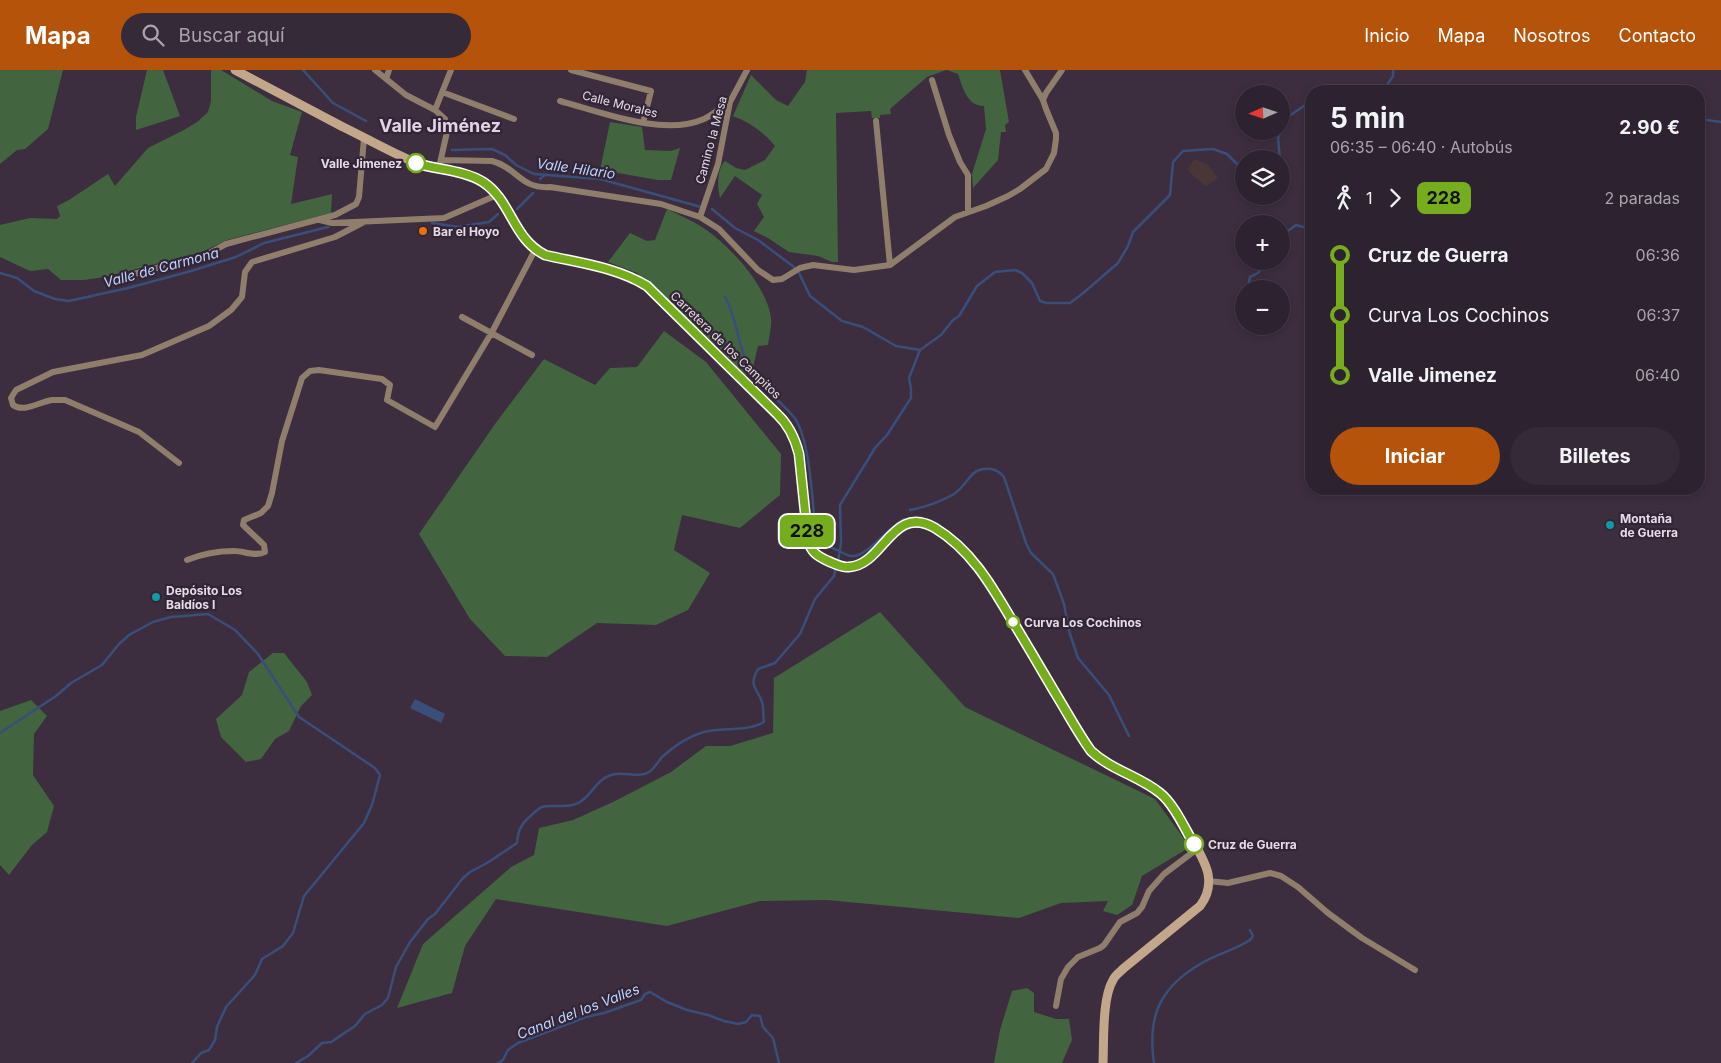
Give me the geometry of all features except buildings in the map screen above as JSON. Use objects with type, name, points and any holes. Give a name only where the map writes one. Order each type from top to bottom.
[{"type":"main road","points":[[235,70],[413,162],[440,165],[483,182],[497,195],[521,235],[535,250]]},
{"type":"main road","name":"Carretera de los Campitos","points":[[535,250],[545,255],[618,272],[634,278],[647,286],[783,419],[796,441],[808,540],[812,551],[818,556],[843,567],[855,566],[866,561],[875,553],[895,530],[910,523],[928,525],[946,536],[966,554],[989,580],[1091,751],[1107,764],[1160,793],[1197,849],[1206,868],[1208,881]]},
{"type":"main road","points":[[1103,1063],[1106,1005],[1113,980],[1124,968],[1200,906],[1206,895],[1208,881]]},
{"type":"street","points":[[375,70],[406,95],[441,114],[447,125],[440,165],[455,162],[492,161],[505,166],[529,185],[651,202],[700,217],[720,229],[758,270],[773,280],[782,279],[800,268],[813,265],[854,270],[890,265],[955,216],[1008,196],[1026,185],[1049,165],[1054,154],[1056,139],[1043,100],[1025,70]]},
{"type":"street","points":[[386,79],[389,70]]},
{"type":"street","points":[[435,110],[450,70]]},
{"type":"street","points":[[571,70],[651,91],[643,123]]},
{"type":"street","name":"Camino la Mesa","points":[[700,217],[718,164],[730,102],[747,70]]},
{"type":"street","points":[[1043,100],[1046,92],[1062,70]]},
{"type":"street","points":[[932,80],[949,135],[960,162],[968,175],[968,212]]},
{"type":"street","points":[[442,92],[514,119]]},
{"type":"street","name":"Calle Morales","points":[[560,101],[656,126],[673,126],[703,119],[730,102]]},
{"type":"street","points":[[876,122],[890,265]]},
{"type":"street","points":[[134,274],[206,255],[226,244],[335,215],[356,204],[358,201],[364,138]]},
{"type":"street","points":[[319,219],[332,223],[444,218],[497,195]]},
{"type":"street","points":[[179,463],[139,432],[65,400],[52,400],[24,408],[17,408],[13,405],[11,398],[16,390],[52,372],[142,355],[209,326],[231,310],[242,298],[245,272],[252,262],[335,237],[364,222]]},
{"type":"street","points":[[187,560],[204,554],[234,551],[261,555],[266,552],[264,546],[243,525],[244,520],[260,513],[268,506],[282,441],[302,378],[310,372],[319,370],[382,379],[390,385],[387,400],[435,427],[492,332],[535,250]]},
{"type":"street","points":[[462,317],[532,355]]},
{"type":"street","points":[[1056,1006],[1061,979],[1068,967],[1078,957],[1104,945],[1120,922],[1137,913],[1146,901],[1149,891],[1164,874],[1197,849]]},
{"type":"street","points":[[1208,881],[1228,883],[1270,872],[1281,876],[1298,887],[1335,919],[1362,938],[1415,970]]},
{"type":"shaded area","points":[[1194,159],[1208,165],[1218,178],[1206,187],[1187,170]]},
{"type":"green space","points":[[0,70],[63,70],[48,129],[25,149],[17,150],[0,164]]},
{"type":"green space","points":[[147,70],[163,70],[180,116],[136,130],[136,117]]},
{"type":"green space","points":[[211,70],[221,70],[272,101],[302,112],[290,155],[298,157],[291,204],[332,194],[331,213],[227,240],[202,252],[105,277],[84,280],[61,280],[48,269],[30,271],[0,257],[0,225],[30,218],[57,219],[60,216],[57,206],[108,174],[115,186],[148,148],[197,122],[208,112],[211,101]]},
{"type":"green space","points":[[807,70],[946,70],[927,77],[890,109],[891,114],[880,115],[880,118],[872,118],[871,111],[836,113],[838,262],[832,262],[818,256],[789,252],[754,231],[764,217],[757,204],[762,195],[735,176],[720,198],[719,194],[719,173],[725,161],[736,168],[745,170],[765,160],[775,146],[756,128],[733,116],[751,75],[776,100],[788,106],[805,82]]},
{"type":"green space","points":[[947,70],[1000,70],[1009,122],[1005,125],[1006,132],[1001,132],[998,160],[973,188],[972,174],[986,129],[984,106],[973,103],[966,95],[958,74]]},
{"type":"green space","points":[[610,122],[642,127],[645,150],[671,151],[680,148],[671,180],[658,180],[600,170]]},
{"type":"green space","points":[[667,209],[715,236],[736,256],[763,293],[771,318],[768,345],[758,346],[752,372],[745,376],[719,347],[690,325],[637,273],[608,262],[630,233],[647,241],[655,240]]},
{"type":"green space","points":[[664,331],[706,362],[781,454],[780,495],[740,528],[682,515],[674,550],[710,573],[688,610],[656,625],[597,623],[547,657],[505,656],[470,619],[419,534],[495,424],[544,359],[595,385],[610,368],[637,367]]},
{"type":"green space","points":[[880,612],[965,707],[1155,799],[1190,847],[1142,876],[1132,905],[1117,915],[1103,911],[1108,901],[1061,903],[1019,918],[827,900],[760,901],[667,926],[496,899],[465,946],[452,993],[397,1008],[423,944],[511,867],[534,855],[539,828],[573,820],[613,802],[671,772],[706,746],[730,746],[773,733],[774,678]]},
{"type":"green space","points":[[273,653],[284,653],[307,682],[312,695],[301,706],[289,731],[275,739],[261,759],[246,762],[221,737],[216,719],[242,695],[249,672]]},
{"type":"green space","points":[[31,700],[47,716],[34,734],[33,775],[54,806],[47,832],[32,845],[9,875],[0,865],[0,711]]},
{"type":"green space","points":[[1027,988],[1034,993],[1034,1012],[1056,1019],[1069,1019],[1072,1040],[1062,1063],[994,1063],[1000,1030],[1012,991]]},
{"type":"water","points":[[415,699],[445,714],[441,723],[410,708]]},
{"type":"waterway","name":"Valle Hilario","points":[[303,70],[333,103],[366,121]]},
{"type":"waterway","name":"Valle Hilario","points":[[1387,85],[1393,76],[1393,70]]},
{"type":"waterway","name":"Valle Hilario","points":[[1290,116],[1305,105]]},
{"type":"waterway","points":[[1705,120],[1721,122]]},
{"type":"waterway","name":"Valle Hilario","points":[[1278,140],[1279,150]]},
{"type":"waterway","name":"Valle Hilario","points":[[452,150],[492,149],[534,174],[600,179],[701,207]]},
{"type":"waterway","name":"Valle Hilario","points":[[799,273],[810,296],[842,321],[863,327],[896,346],[920,350],[941,335],[953,320],[959,316],[977,286],[995,272],[1015,270],[1022,273],[1032,283],[1040,301],[1046,303],[1070,303],[1118,263],[1128,246],[1133,232],[1170,195],[1173,162],[1183,151],[1213,149],[1227,154],[1235,162]]},
{"type":"waterway","name":"Valle Hilario","points":[[540,179],[545,175]]},
{"type":"waterway","points":[[517,209],[533,193]]},
{"type":"waterway","name":"Valle Hilario","points":[[712,209],[735,228],[758,240],[794,267]]},
{"type":"waterway","name":"Valle de Carmona","points":[[432,223],[458,227],[489,222],[498,214]]},
{"type":"waterway","points":[[1290,229],[1296,225],[1305,227]]},
{"type":"waterway","name":"Valle de Carmona","points":[[0,273],[17,278],[34,291],[55,299],[69,301],[191,271],[236,257],[264,243],[328,227]]},
{"type":"waterway","points":[[1249,280],[1250,277],[1260,270]]},
{"type":"waterway","points":[[725,297],[732,313],[744,357],[752,373],[793,416],[799,426],[807,455],[816,534],[820,540],[827,546],[845,554],[857,555],[871,547],[905,519]]},
{"type":"waterway","points":[[838,562],[841,543],[840,505],[875,448],[887,435],[911,398],[909,378],[920,350]]},
{"type":"waterway","points":[[910,510],[933,504],[954,494],[978,470],[991,469],[1004,477],[1031,553],[1053,574],[1064,604],[1069,631],[1078,658],[1109,695],[1129,736]]},
{"type":"waterway","points":[[296,1063],[308,1056],[322,1043],[331,1042],[355,1026],[365,1014],[382,1005],[388,998],[396,967],[410,942],[428,919],[435,914],[463,878],[470,872],[517,843],[523,824],[538,809],[547,806],[576,804],[585,798],[599,782],[615,774],[645,774],[653,769],[671,749],[698,734],[750,727],[764,722],[762,702],[754,687],[755,675],[758,669],[775,663],[800,634],[815,599],[834,576],[836,567]]},
{"type":"waterway","name":"Canal del los Valles","points":[[0,733],[56,696],[71,683],[102,665],[129,635],[153,622],[171,617],[208,614],[235,630],[258,654],[299,717],[375,768],[380,775],[372,805],[364,823],[304,896],[293,933],[283,946],[262,959],[255,975],[226,1007],[217,1027],[215,1040],[209,1050],[201,1053],[192,1063]]},
{"type":"waterway","points":[[1154,1063],[1152,1046],[1155,1017],[1167,993],[1176,982],[1202,963],[1250,940],[1253,936],[1250,930]]},
{"type":"waterway","name":"Canal del los Valles","points":[[498,1063],[503,1060],[508,1050],[518,1043],[586,1017],[641,1000],[645,994],[650,992],[667,1002],[687,1010],[724,1021],[738,1024],[746,1022],[752,1015],[760,1016],[763,1027],[773,1038],[779,1063]]},
{"type":"bus line","name":"228","points":[[416,163],[470,176],[483,182],[497,195],[521,235],[535,250],[545,255],[618,272],[634,278],[647,286],[783,419],[796,441],[808,540],[815,554],[843,567],[855,566],[870,558],[895,530],[910,523],[928,525],[946,536],[978,566],[989,580],[1091,751],[1107,764],[1160,793],[1194,844]]},
{"type":"place","name":"Valle Jimenez","points":[[416,163]]},
{"type":"place","name":"Bar el Hoyo","points":[[423,231]]},
{"type":"place","name":"Montaña de Guerra","points":[[1610,525]]},
{"type":"place","name":"Depósito Los Baldíos I","points":[[156,597]]},
{"type":"place","name":"Curva Los Cochinos","points":[[1013,622]]},
{"type":"place","name":"Cruz de Guerra","points":[[1194,844]]},
{"type":"district","name":"Valle Jiménez","points":[[440,125]]}]
